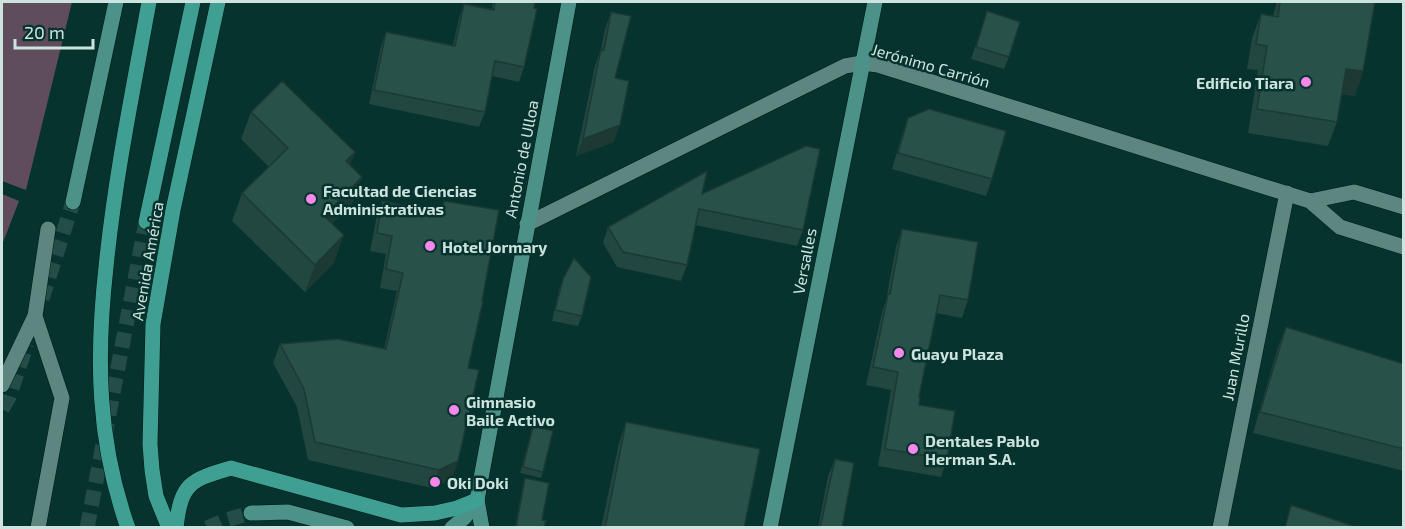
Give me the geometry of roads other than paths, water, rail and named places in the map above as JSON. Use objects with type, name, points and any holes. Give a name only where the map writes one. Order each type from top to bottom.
[{"type":"main road","points":[[128,528],[107,453],[100,389],[100,319],[117,175],[149,2]]},
{"type":"main road","points":[[146,222],[193,2]]},
{"type":"main road","name":"Avenida América","points":[[169,528],[156,496],[152,470],[150,444],[153,324],[173,210],[218,2]]},
{"type":"main road","points":[[176,528],[179,506],[192,482],[231,468],[401,514],[435,513],[477,500]]},
{"type":"street","points":[[73,202],[116,2]]},
{"type":"street","name":"Antonio de Ulloa","points":[[452,528],[465,517],[477,500],[569,2]]},
{"type":"street","name":"Versalles","points":[[770,528],[875,2]]},
{"type":"street","name":"Jerónimo Carrión","points":[[527,224],[845,66],[862,63],[878,65],[1287,193],[1310,201],[1340,227],[1404,247]]},
{"type":"street","points":[[1310,201],[1354,192],[1404,207]]},
{"type":"street","name":"Juan Murillo","points":[[1220,528],[1287,193]]},
{"type":"street","points":[[2,386],[35,316],[48,230]]},
{"type":"street","points":[[35,316],[62,398],[38,528]]},
{"type":"street","points":[[477,500],[482,528]]},
{"type":"street","points":[[251,513],[288,512],[348,528]]},
{"type":"tunnel","points":[[42,299],[73,202]]},
{"type":"tunnel","points":[[87,528],[146,222]]},
{"type":"tunnel","points":[[2,409],[9,397],[27,344]]},
{"type":"tunnel","points":[[207,528],[251,513]]},
{"type":"place","name":"Edificio Tiara","points":[[1306,82]]},
{"type":"place","name":"Facultad de Ciencias Administrativas","points":[[311,199]]},
{"type":"place","name":"Hotel Jormary","points":[[430,246]]},
{"type":"place","name":"Guayu Plaza","points":[[899,353]]},
{"type":"place","name":"Gimnasio Baile Activo","points":[[454,410]]},
{"type":"place","name":"Dentales Pablo Herman S.A.","points":[[913,449]]},
{"type":"place","name":"Oki Doki","points":[[435,482]]}]
